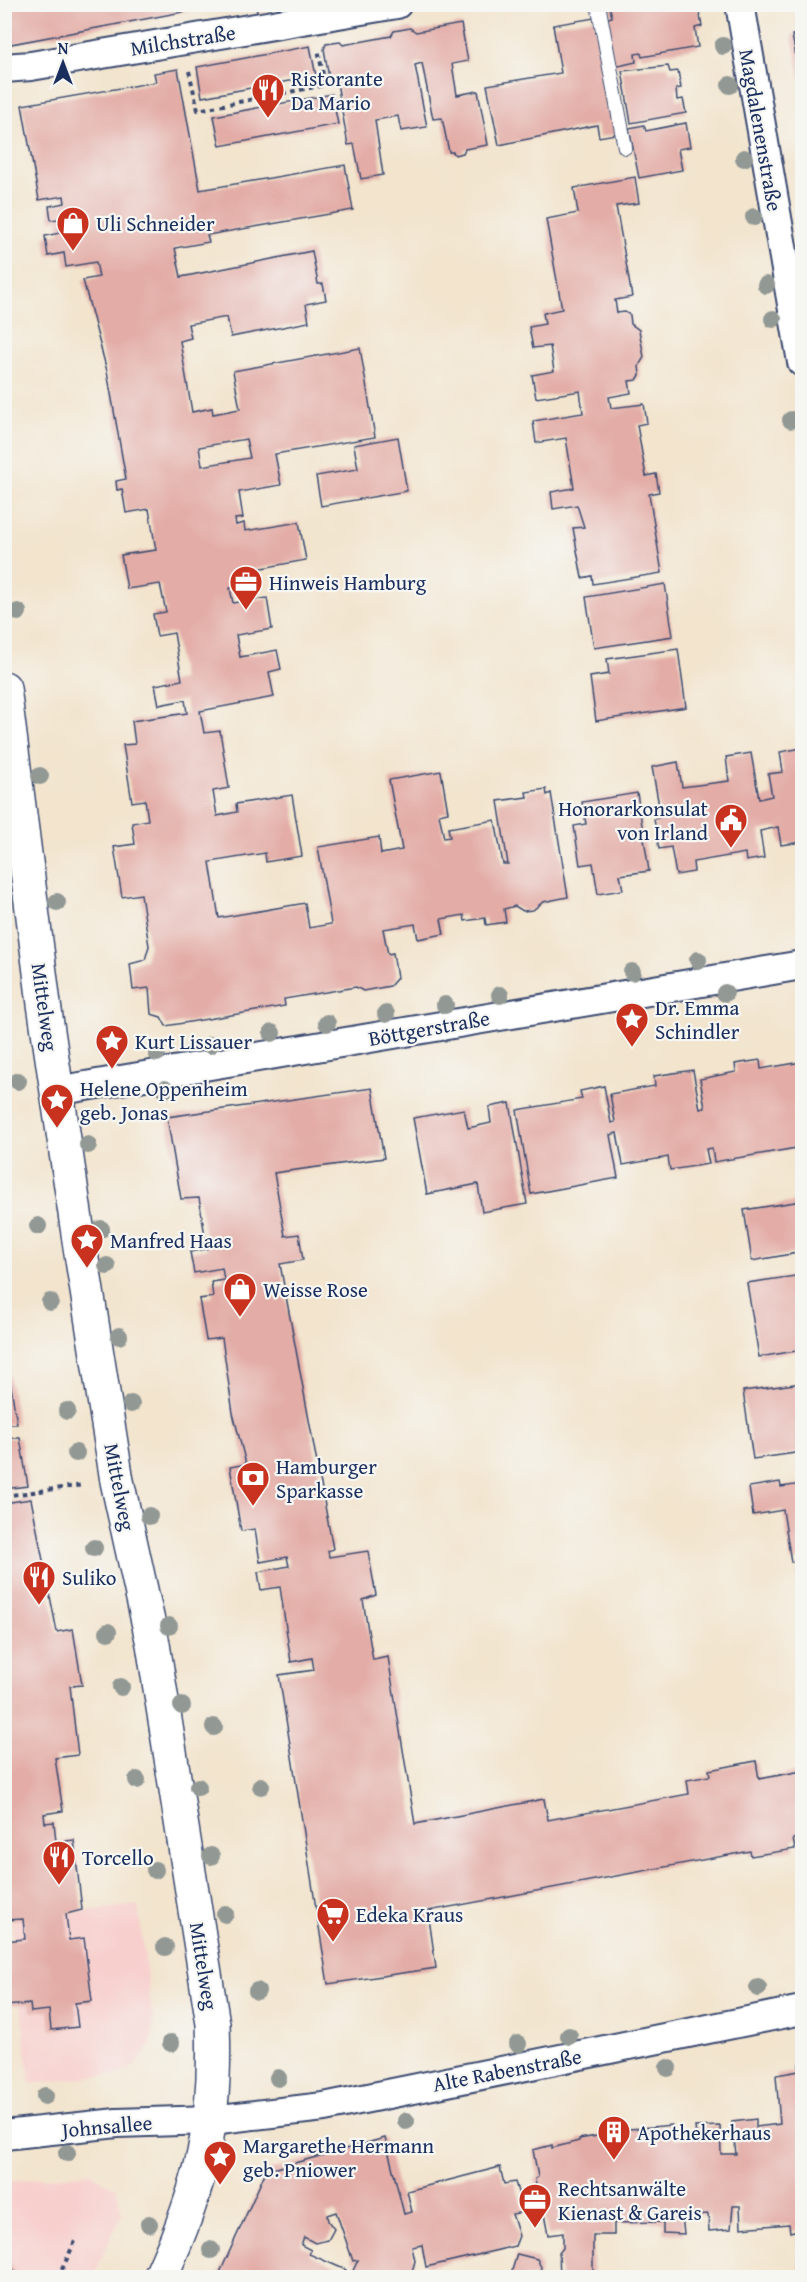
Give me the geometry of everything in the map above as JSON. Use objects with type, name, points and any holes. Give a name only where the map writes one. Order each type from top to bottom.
[{"type":"street","name":"Milchstraße","points":[[4,68],[31,66],[397,4]]},
{"type":"street","name":"Magdalenenstraße","points":[[740,4],[802,362]]},
{"type":"street","name":"Mittelweg","points":[[4,688],[57,1092],[117,1481],[153,1644],[213,2024],[215,2073],[211,2120],[203,2165],[190,2209],[160,2277]]},
{"type":"street","name":"Böttgerstraße","points":[[57,1092],[802,965]]},
{"type":"street","name":"Alte Rabenstraße","points":[[211,2120],[324,2107],[802,2010]]},
{"type":"street","name":"Johnsallee","points":[[4,2135],[117,2123],[211,2120]]},
{"type":"lane","points":[[598,4],[625,147]]},
{"type":"path","points":[[182,40],[198,110],[325,85],[313,19]]},
{"type":"path","points":[[4,1496],[117,1481]]},
{"type":"path","points":[[58,2277],[76,2239]]},
{"type":"shaded area","points":[[138,1905],[153,2021],[153,2039],[145,2054],[132,2068],[118,2074],[30,2084],[11,1920]]},
{"type":"shaded area","points":[[91,2173],[116,2189],[122,2214],[93,2277],[5,2278],[5,2182]]},
{"type":"building","points":[[4,4],[215,4],[215,6],[11,44]]},
{"type":"building","points":[[256,4],[297,4],[297,6],[257,13]]},
{"type":"building","points":[[609,4],[690,4],[691,9],[698,7],[702,26],[695,28],[698,47],[642,57],[641,53],[635,54],[636,62],[614,67],[605,19],[612,17]]},
{"type":"building","points":[[594,18],[616,134],[599,137],[597,125],[499,145],[487,85],[561,73],[553,25]]},
{"type":"building","points":[[461,24],[468,61],[452,64],[457,95],[478,91],[488,145],[465,149],[463,153],[455,155],[449,152],[442,118],[433,119],[422,63],[415,65],[427,127],[401,131],[398,116],[375,120],[383,175],[361,179],[354,144],[348,145],[336,77],[329,78],[324,49],[326,44],[340,42],[343,45],[391,36],[394,31],[410,28],[416,32]]},
{"type":"building","points":[[802,33],[802,82],[801,82],[792,35]]},
{"type":"building","points":[[310,46],[316,76],[202,97],[197,67]]},
{"type":"building","points":[[668,66],[670,72],[678,71],[681,88],[676,89],[677,100],[683,99],[686,113],[631,123],[622,71]]},
{"type":"building","points":[[178,69],[200,190],[345,165],[353,210],[207,235],[209,242],[175,248],[181,277],[312,251],[318,284],[323,284],[326,300],[306,304],[309,322],[231,337],[227,317],[188,324],[191,338],[180,341],[192,412],[212,408],[213,414],[240,409],[233,371],[360,348],[375,437],[275,454],[281,485],[239,492],[243,518],[235,519],[236,525],[244,523],[245,531],[299,522],[306,560],[251,570],[252,579],[244,581],[245,585],[230,588],[233,603],[267,598],[272,629],[236,635],[240,657],[277,650],[281,669],[269,672],[274,697],[200,711],[204,733],[220,731],[229,788],[213,791],[217,816],[237,812],[236,804],[292,795],[302,856],[266,862],[265,853],[210,862],[219,918],[305,903],[309,928],[331,924],[318,847],[379,837],[381,854],[402,850],[389,780],[441,771],[448,812],[439,814],[444,838],[450,837],[448,828],[495,820],[503,864],[508,864],[498,801],[527,797],[526,792],[546,789],[547,795],[551,793],[568,897],[543,902],[533,910],[523,911],[515,906],[504,909],[506,922],[486,925],[485,918],[465,921],[464,915],[441,919],[444,934],[418,939],[415,924],[383,929],[388,954],[393,953],[397,978],[390,986],[363,991],[356,987],[284,999],[285,1006],[166,1026],[161,1017],[151,1014],[149,988],[133,990],[130,964],[145,960],[149,946],[141,894],[122,897],[114,847],[135,844],[132,823],[148,820],[145,800],[132,802],[123,745],[135,744],[132,721],[187,713],[185,700],[159,705],[155,685],[182,680],[174,633],[157,636],[153,614],[166,612],[160,584],[127,589],[121,555],[156,550],[149,509],[126,513],[122,489],[117,490],[116,481],[126,479],[107,371],[83,280],[99,277],[96,262],[66,267],[64,253],[48,256],[45,236],[60,233],[58,219],[51,220],[49,206],[65,203],[64,196],[39,200],[22,105],[156,82],[154,73]],"holes":[[[246,439],[250,458],[202,466],[199,447]]]},
{"type":"building","points":[[332,94],[338,124],[220,146],[214,116]]},
{"type":"building","points":[[686,123],[690,147],[678,149],[682,170],[639,178],[629,128],[644,125],[646,131]]},
{"type":"building","points":[[635,177],[639,203],[616,206],[632,297],[615,300],[617,313],[625,312],[630,315],[631,324],[639,330],[644,357],[639,366],[640,375],[637,380],[629,381],[631,393],[609,397],[611,408],[644,404],[647,423],[637,425],[646,476],[656,474],[659,492],[649,494],[662,573],[593,584],[592,576],[582,578],[573,528],[584,527],[577,505],[553,509],[551,492],[574,488],[566,438],[536,443],[533,421],[583,413],[580,391],[536,398],[532,375],[554,371],[550,346],[533,348],[529,327],[545,324],[543,313],[562,309],[546,219],[578,213],[574,188]]},
{"type":"building","points":[[398,437],[407,491],[321,506],[316,476],[358,469],[354,445]]},
{"type":"building","points":[[665,584],[673,636],[594,648],[586,597]]},
{"type":"building","points":[[678,649],[686,707],[596,721],[590,677],[609,674],[607,659]]},
{"type":"building","points":[[802,748],[802,842],[781,845],[778,827],[760,831],[764,858],[746,861],[745,853],[693,862],[694,872],[676,875],[671,847],[659,849],[654,819],[661,817],[652,767],[678,762],[682,787],[729,781],[726,757],[751,753],[759,799],[772,796],[768,774],[783,772],[780,752]]},
{"type":"building","points":[[637,793],[649,871],[620,875],[623,890],[598,894],[593,863],[580,865],[574,826],[586,824],[582,802]]},
{"type":"building","points":[[760,1060],[761,1069],[802,1062],[802,1147],[714,1162],[712,1148],[706,1149],[709,1164],[670,1170],[668,1157],[623,1165],[617,1133],[610,1135],[618,1178],[531,1194],[517,1110],[582,1099],[580,1091],[604,1086],[611,1123],[615,1122],[610,1094],[655,1086],[654,1076],[693,1070],[700,1109],[705,1108],[700,1079],[736,1072],[735,1064]]},
{"type":"building","points":[[372,1088],[384,1158],[274,1173],[285,1236],[299,1234],[303,1260],[280,1264],[333,1549],[328,1551],[329,1557],[368,1551],[376,1595],[363,1600],[373,1660],[388,1657],[415,1824],[544,1799],[548,1820],[689,1794],[687,1780],[710,1776],[709,1770],[756,1761],[759,1779],[802,1771],[802,1837],[793,1839],[795,1849],[751,1856],[750,1851],[428,1911],[436,1968],[328,1984],[279,1675],[314,1670],[312,1658],[291,1662],[280,1587],[261,1590],[258,1572],[289,1566],[287,1557],[260,1562],[255,1529],[241,1531],[230,1467],[246,1464],[233,1413],[222,1338],[206,1340],[199,1299],[213,1297],[211,1282],[224,1280],[222,1268],[194,1273],[190,1252],[207,1249],[199,1198],[181,1199],[167,1117]]},
{"type":"building","points":[[510,1103],[527,1204],[482,1212],[478,1184],[427,1194],[413,1118],[464,1109],[468,1128],[491,1123],[489,1107]]},
{"type":"building","points":[[802,1201],[802,1252],[752,1261],[744,1210]]},
{"type":"building","points":[[802,1275],[802,1350],[759,1357],[747,1283]]},
{"type":"building","points":[[4,1368],[8,1368],[17,1424],[4,1424]]},
{"type":"building","points":[[802,1383],[802,1452],[753,1459],[743,1391]]},
{"type":"building","points":[[4,1438],[20,1438],[28,1486],[4,1489]]},
{"type":"building","points":[[780,1482],[781,1487],[802,1484],[802,1560],[791,1562],[783,1510],[753,1515],[749,1487]]},
{"type":"building","points":[[31,1499],[57,1632],[73,1629],[82,1685],[70,1686],[78,1755],[55,1758],[63,1811],[44,1814],[45,1823],[54,1822],[56,1842],[74,1840],[82,1910],[66,1914],[69,1940],[84,1938],[92,2001],[75,2003],[78,2027],[51,2030],[49,2010],[31,2012],[30,2004],[4,2006],[4,1941],[25,1939],[23,1919],[4,1920],[4,1503]]},
{"type":"building","points":[[802,1573],[802,1596],[801,1596],[797,1574]]},
{"type":"building","points":[[799,2063],[802,2063],[802,2277],[800,2277],[798,2230],[790,2232],[789,2224],[741,2228],[740,2206],[733,2206],[731,2229],[709,2231],[708,2214],[682,2216],[684,2234],[663,2233],[663,2222],[614,2223],[614,2235],[593,2235],[593,2277],[560,2277],[559,2253],[563,2248],[563,2233],[548,2235],[543,2209],[540,2209],[533,2150],[552,2145],[552,2148],[579,2141],[579,2139],[609,2134],[609,2131],[672,2125],[672,2139],[696,2136],[695,2127],[720,2126],[721,2154],[736,2154],[732,2122],[756,2119],[756,2127],[780,2124],[776,2075],[799,2071]]},
{"type":"building","points":[[385,2138],[404,2214],[412,2212],[407,2191],[500,2167],[504,2184],[515,2182],[524,2212],[512,2214],[519,2236],[515,2246],[426,2267],[422,2245],[412,2247],[415,2261],[412,2272],[399,2272],[396,2277],[350,2277],[358,2260],[353,2261],[336,2212],[327,2215],[334,2229],[328,2240],[315,2243],[304,2237],[301,2245],[311,2250],[309,2254],[346,2270],[343,2277],[218,2277],[266,2171]]},
{"type":"building","points":[[4,2254],[16,2274],[14,2277],[4,2277]]},
{"type":"building","points":[[517,2254],[537,2259],[541,2267],[539,2277],[510,2277]]},
{"type":"place","name":"Ristorante Da Mario","points":[[268,119]]},
{"type":"place","name":"Uli Schneider","points":[[73,252]]},
{"type":"place","name":"Hinweis Hamburg","points":[[246,611]]},
{"type":"place","name":"Honorarkonsulat von Irland","points":[[731,849]]},
{"type":"place","name":"Dr. Emma Schindler","points":[[632,1048]]},
{"type":"place","name":"Kurt Lissauer","points":[[112,1070]]},
{"type":"place","name":"Helene Oppenheim geb. Jonas","points":[[57,1129]]},
{"type":"place","name":"Manfred Haas","points":[[87,1269]]},
{"type":"place","name":"Weisse Rose","points":[[240,1318]]},
{"type":"place","name":"Hamburger Sparkasse","points":[[253,1507]]},
{"type":"place","name":"Suliko","points":[[39,1606]]},
{"type":"place","name":"Torcello","points":[[59,1886]]},
{"type":"place","name":"Edeka Kraus","points":[[333,1943]]},
{"type":"place","name":"Apothekerhaus","points":[[614,2161]]},
{"type":"place","name":"Margarethe Hermann geb. Pniower","points":[[220,2186]]},
{"type":"place","name":"Rechtsanwälte Kienast & Gareis","points":[[535,2229]]}]
